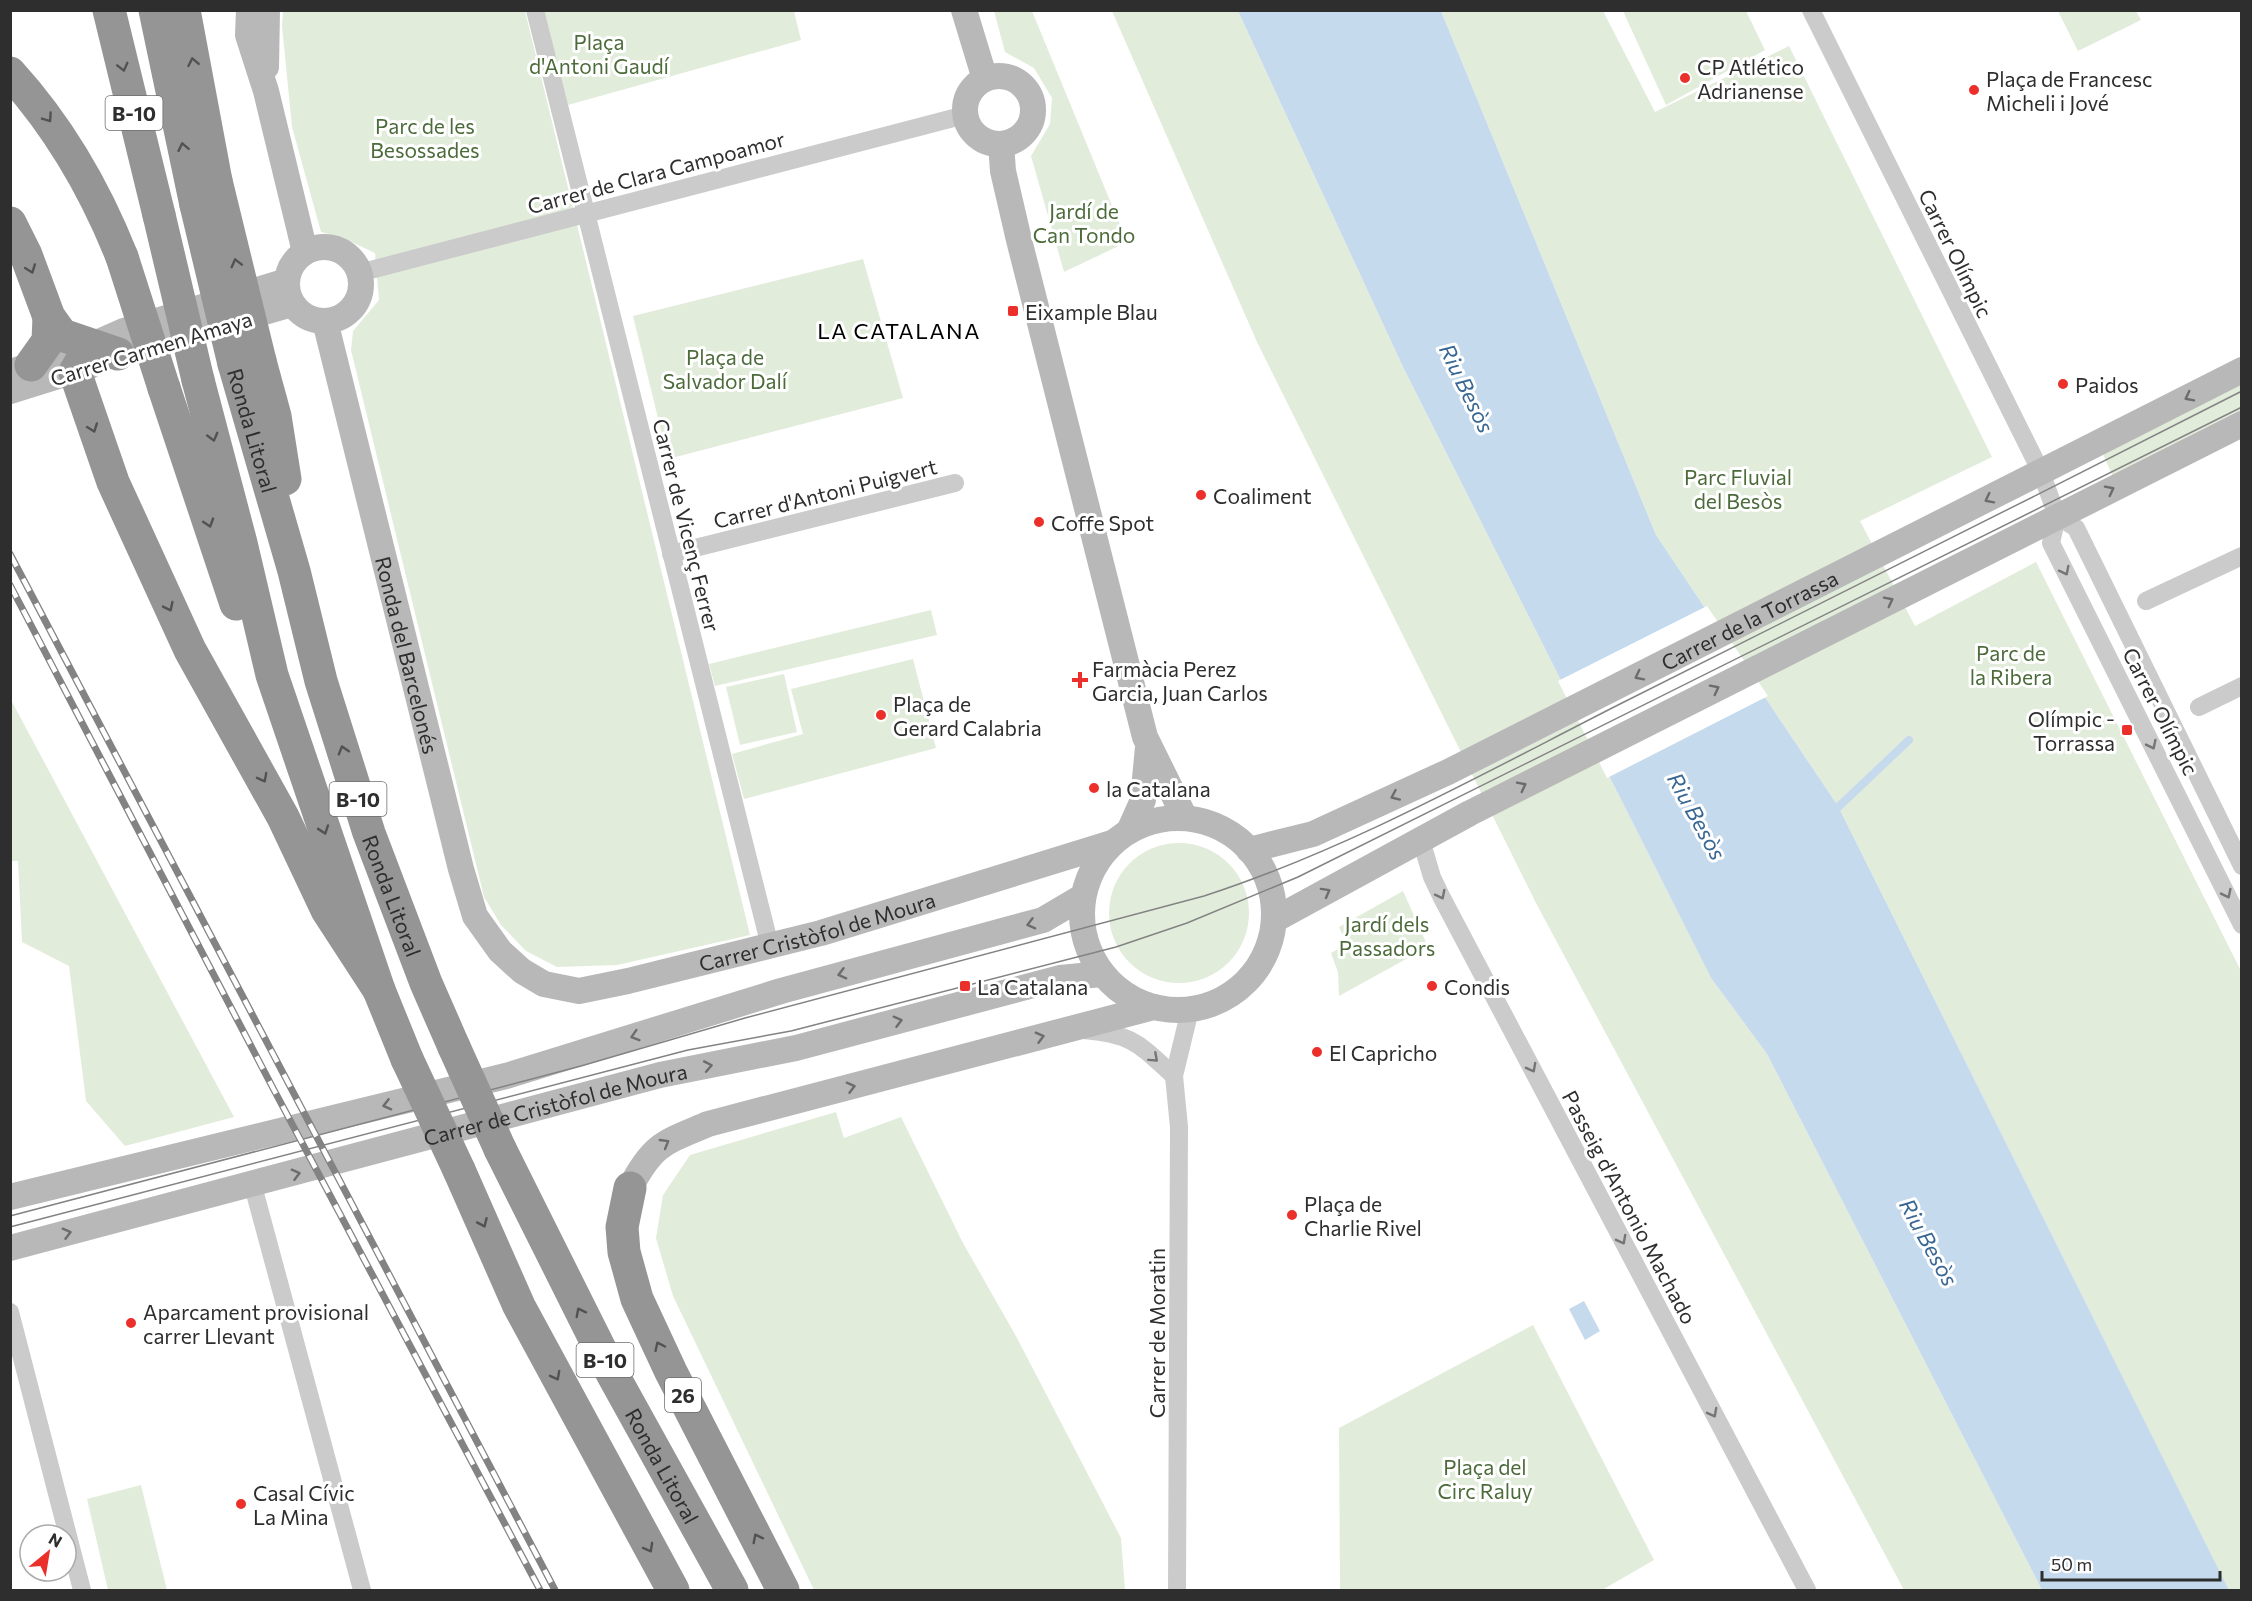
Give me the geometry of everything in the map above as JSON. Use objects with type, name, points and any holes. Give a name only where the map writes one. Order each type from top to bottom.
[{"type":"highway","name":"Ronda Litoral","points":[[109,10],[272,675],[379,990],[407,1059],[519,1306],[673,1590]]},
{"type":"highway","name":"Ronda Litoral","points":[[155,10],[206,193],[321,681],[369,833],[426,983],[500,1149],[613,1375],[732,1590]]},
{"type":"highway","points":[[184,10],[206,193]]},
{"type":"highway","points":[[10,73],[36,101],[71,151],[103,209],[122,257],[238,612],[272,675]]},
{"type":"highway","points":[[10,223],[26,255],[49,317],[63,335],[94,358],[112,482],[190,650],[272,796],[330,915],[379,990]]},
{"type":"highway","points":[[21,368],[48,341],[49,317]]},
{"type":"highway","name":"26","points":[[630,1188],[622,1227],[624,1252],[637,1299],[671,1372],[783,1590]]},
{"type":"street","points":[[249,10],[248,35],[266,92],[305,252]]},
{"type":"street","points":[[266,92],[267,10]]},
{"type":"street","name":"Carrer de Vicenç Ferrer","points":[[535,10],[588,213],[770,946]]},
{"type":"street","points":[[964,10],[985,79]]},
{"type":"street","name":"Carrer Olímpic","points":[[1811,10],[2041,472],[2057,516],[2051,543],[2241,925]]},
{"type":"street","points":[[997,76],[1019,83],[1032,102],[1029,126],[1012,142],[990,143],[973,133],[965,115],[969,93],[985,79],[997,76]]},
{"type":"street","name":"Carrer de Clara Campoamor","points":[[359,273],[965,115]]},
{"type":"street","points":[[1001,144],[1003,171],[1017,230],[1148,746],[1185,818]]},
{"type":"street","points":[[318,247],[332,248],[345,254],[359,273],[359,295],[353,308],[342,316],[325,321],[308,318],[289,292],[293,263],[305,252],[318,247]]},
{"type":"street","name":"Carrer Carmen Amaya","points":[[10,391],[94,358],[124,331],[289,292]]},
{"type":"street","name":"Ronda del Barcelonés","points":[[325,321],[461,870],[475,916],[500,951],[522,972]]},
{"type":"street","name":"Carrer Carmen Amaya","points":[[21,368],[94,358]]},
{"type":"street","name":"Carrer de la Torrassa","points":[[1250,850],[1313,834],[1448,772],[2241,370]]},
{"type":"street","points":[[1274,920],[1470,813],[2241,424]]},
{"type":"street","name":"Carrer d'Antoni Puigvert","points":[[671,554],[955,483]]},
{"type":"street","name":"Carrer Olímpic","points":[[2057,516],[2076,528],[2241,866]]},
{"type":"street","points":[[2146,601],[2241,556]]},
{"type":"street","points":[[2199,707],[2241,686]]},
{"type":"street","points":[[1121,836],[1151,821],[1185,818],[1202,820],[1228,832],[1250,850],[1264,870],[1272,894],[1274,920],[1269,946],[1257,970],[1231,994],[1216,1003],[1190,1010],[1154,1007],[1125,995],[1102,974],[1085,939],[1081,924],[1082,897],[1092,868],[1121,836],[1143,800],[1148,746]]},
{"type":"street","name":"Carrer Cristòfol de Moura","points":[[522,972],[544,984],[579,991],[628,981],[821,933],[1121,836]]},
{"type":"street","name":"Passeig d'Antonio Machado","points":[[1421,840],[1432,877],[1807,1590]]},
{"type":"street","name":"Carrer de Cristòfol de Moura","points":[[10,1197],[506,1076],[781,991],[1043,920],[1082,897]]},
{"type":"street","name":"Carrer de Cristòfol de Moura","points":[[10,1248],[253,1186],[660,1075],[796,1048],[1060,978],[1102,974]]},
{"type":"street","points":[[630,1188],[645,1161],[661,1144],[708,1124],[1154,1007]]},
{"type":"street","name":"Carrer de Moratin","points":[[1178,1590],[1179,1127],[1174,1076],[1190,1010]]},
{"type":"street","points":[[1072,1029],[1107,1032],[1134,1040],[1174,1076]]},
{"type":"street","points":[[253,1186],[363,1590]]},
{"type":"street","points":[[10,1311],[82,1590]]},
{"type":"green space","name":"Parc de les Besossades","points":[[283,11],[525,11],[750,935],[617,965],[557,967],[526,951],[501,925],[484,897],[351,350],[353,331],[379,300],[375,253],[343,238],[321,232],[292,127],[282,26]]},
{"type":"green space","name":"Plaça d'Antoni Gaudí","points":[[544,11],[794,11],[801,40],[568,105]]},
{"type":"green space","name":"Jardí de Can Tondo","points":[[994,11],[1032,11],[1127,242],[1064,272],[1031,156],[1050,124],[1052,98],[1034,68],[1005,52]]},
{"type":"green space","points":[[1112,11],[1238,11],[1403,367],[1711,978],[1767,1054],[2042,1590],[1904,1590],[1536,903],[1257,342]]},
{"type":"green space","name":"Parc Fluvial del Besòs","points":[[1441,11],[1603,11],[1655,112],[1789,46],[1992,457],[1860,521],[1915,626],[2036,562],[2241,971],[2241,1590],[2229,1590],[1838,806],[1656,535]]},
{"type":"green space","name":"CP Atlético Adrianense","points":[[1623,11],[1746,11],[1765,50],[1666,105]]},
{"type":"green space","points":[[2058,11],[2136,11],[2141,20],[2078,51]]},
{"type":"green space","name":"Plaça de Salvador Dalí","points":[[863,259],[903,398],[668,459],[633,316]]},
{"type":"green space","points":[[2241,383],[2241,416],[2114,479],[2102,452]]},
{"type":"green space","points":[[931,610],[937,635],[715,686],[709,664]]},
{"type":"green space","points":[[913,659],[936,748],[744,799],[732,754],[803,734],[791,689]]},
{"type":"green space","points":[[784,674],[797,732],[740,745],[726,687]]},
{"type":"green space","points":[[11,700],[234,1117],[125,1146],[86,1101],[69,966],[22,942],[18,861],[10,861]]},
{"type":"green space","points":[[1179,843],[1206,849],[1218,855],[1228,864],[1237,874],[1243,886],[1249,913],[1243,940],[1237,952],[1228,962],[1218,971],[1206,977],[1179,983],[1152,977],[1140,971],[1130,962],[1121,952],[1115,940],[1109,913],[1115,886],[1121,874],[1130,864],[1140,855],[1152,849]]},
{"type":"green space","name":"Jardí dels Passadors","points":[[1403,891],[1428,947],[1339,996],[1338,972],[1331,953],[1347,944],[1339,927]]},
{"type":"green space","points":[[836,1112],[844,1138],[901,1117],[963,1243],[1017,1338],[1121,1538],[1125,1590],[814,1590],[673,1296],[656,1238],[663,1195],[690,1155]]},
{"type":"green space","name":"Plaça del Circ Raluy","points":[[1533,1325],[1654,1560],[1602,1590],[1340,1590],[1339,1428]]},
{"type":"green space","points":[[141,1485],[167,1590],[108,1590],[87,1499]]},
{"type":"water","name":"Riu Besòs","points":[[1238,11],[1441,11],[1656,535],[1838,806],[2229,1590],[2042,1590],[1767,1054],[1711,978],[1403,367]]},
{"type":"water","points":[[1584,1301],[1600,1331],[1585,1340],[1569,1309]]},
{"type":"pier","points":[[1707,606],[1768,696],[1607,778],[1558,681]]},
{"type":"waterway","points":[[1832,813],[1909,740]]},
{"type":"tram line","points":[[10,1216],[581,1066],[745,1018],[1204,896],[1258,877],[1363,833],[1467,783],[2242,391]]},
{"type":"tram line","points":[[10,1227],[688,1050],[791,1031],[1116,947],[1187,923],[1298,877],[2242,407]]},
{"type":"railway","points":[[10,554],[555,1590]]},
{"type":"railway","points":[[10,585],[274,1090],[540,1590]]},
{"type":"place","name":"CP Atlético Adrianense","points":[[1685,78]]},
{"type":"place","name":"Plaça de Francesc Micheli i Jové","points":[[1974,90]]},
{"type":"place","name":"Eixample Blau","points":[[1013,311]]},
{"type":"place","name":"Paidos","points":[[2063,384]]},
{"type":"place","name":"Coaliment","points":[[1201,495]]},
{"type":"place","name":"Coffe Spot","points":[[1039,522]]},
{"type":"place","name":"Farmàcia Perez Garcia, Juan Carlos","points":[[1080,680]]},
{"type":"place","name":"Plaça de Gerard Calabria","points":[[881,715]]},
{"type":"place","name":"Olímpic - Torrassa","points":[[2127,730]]},
{"type":"place","name":"la Catalana","points":[[1094,788]]},
{"type":"place","name":"La Catalana","points":[[965,986]]},
{"type":"place","name":"Condis","points":[[1432,986]]},
{"type":"place","name":"El Capricho","points":[[1317,1052]]},
{"type":"place","name":"Plaça de Charlie Rivel","points":[[1292,1215]]},
{"type":"place","name":"Aparcament provisional carrer Llevant","points":[[131,1323]]},
{"type":"place","name":"Casal Cívic La Mina","points":[[241,1504]]},
{"type":"district","name":"LA CATALANA","points":[[899,330]]},
{"type":"park label","name":"Parc de la Ribera","points":[[2011,664]]}]
